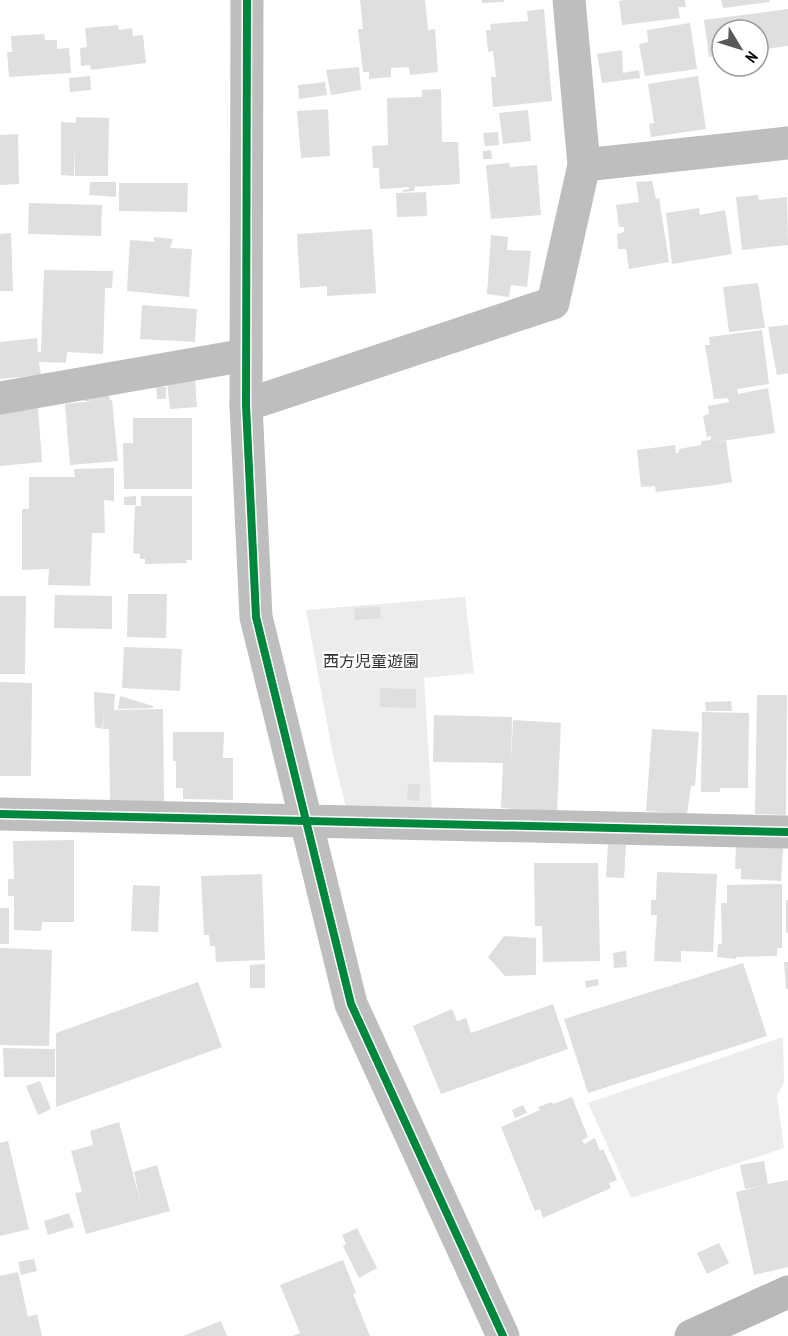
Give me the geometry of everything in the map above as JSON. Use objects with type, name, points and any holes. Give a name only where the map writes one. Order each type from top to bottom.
[{"type":"main road","points":[[691,1336],[788,1292]]},
{"type":"street","points":[[247,0],[246,405],[256,617],[351,1004],[503,1336]]},
{"type":"street","points":[[246,405],[553,303],[584,165],[569,0]]},
{"type":"street","points":[[584,165],[788,143]]},
{"type":"street","points":[[0,398],[246,355]]},
{"type":"street","points":[[0,814],[788,832]]},
{"type":"green space","name":"西方児童遊園","points":[[465,597],[474,673],[424,678],[432,810],[346,808],[333,755],[306,610]]},
{"type":"green space","points":[[783,1037],[784,1082],[777,1096],[784,1148],[631,1198],[588,1103]]},
{"type":"building","points":[[360,0],[425,0],[428,30],[435,29],[438,72],[410,75],[409,67],[391,68],[391,77],[369,79],[369,72],[363,72],[358,29],[363,29]]},
{"type":"building","points":[[482,0],[504,0],[504,2],[482,3]]},
{"type":"building","points":[[685,0],[686,7],[678,7],[680,18],[622,25],[619,1]]},
{"type":"building","points":[[721,0],[769,0],[770,2],[723,8]]},
{"type":"building","points":[[544,9],[552,101],[493,107],[491,77],[496,77],[493,51],[488,52],[486,30],[491,30],[490,24],[528,21],[527,11]]},
{"type":"building","points":[[788,9],[788,46],[770,48],[770,18],[719,18]]},
{"type":"building","points":[[710,19],[709,57],[704,20]]},
{"type":"building","points":[[690,23],[697,69],[645,76],[639,44],[648,42],[647,30]]},
{"type":"building","points":[[118,25],[119,30],[132,28],[133,36],[143,35],[146,63],[91,70],[90,65],[81,66],[80,48],[87,47],[85,28]]},
{"type":"building","points":[[44,34],[45,40],[57,40],[57,49],[69,48],[71,73],[9,77],[7,52],[12,52],[11,36]]},
{"type":"building","points":[[622,50],[623,73],[639,70],[640,78],[602,83],[597,54]]},
{"type":"building","points":[[359,67],[361,90],[331,95],[326,70]]},
{"type":"building","points":[[90,76],[91,90],[70,92],[69,78]]},
{"type":"building","points":[[698,76],[706,129],[651,137],[649,124],[654,123],[648,84]]},
{"type":"building","points":[[325,82],[327,95],[299,99],[298,85]]},
{"type":"building","points":[[441,89],[442,142],[458,142],[460,184],[380,189],[379,168],[373,168],[372,146],[388,145],[387,98],[422,97],[422,90]]},
{"type":"building","points":[[328,109],[330,156],[301,158],[297,111]]},
{"type":"building","points":[[528,110],[531,141],[503,144],[499,113]]},
{"type":"building","points":[[76,117],[109,118],[108,176],[75,176],[75,144],[74,176],[61,175],[61,122],[76,123]]},
{"type":"building","points":[[498,132],[499,145],[485,146],[483,133]]},
{"type":"building","points":[[18,134],[19,184],[0,185],[0,135]]},
{"type":"building","points":[[491,150],[492,159],[483,159],[483,151]]},
{"type":"building","points":[[509,163],[510,167],[537,165],[541,215],[491,219],[486,165]]},
{"type":"building","points":[[652,181],[656,199],[659,198],[669,262],[629,269],[626,249],[618,249],[617,234],[624,232],[624,227],[619,227],[616,205],[639,202],[636,182]]},
{"type":"building","points":[[90,182],[116,182],[116,197],[89,195]]},
{"type":"building","points":[[119,183],[188,183],[187,212],[119,211]]},
{"type":"building","points":[[409,186],[415,187],[414,191],[403,192],[409,189]]},
{"type":"building","points":[[426,192],[427,216],[397,217],[396,193]]},
{"type":"building","points":[[758,195],[759,200],[787,197],[788,245],[742,250],[736,197]]},
{"type":"building","points":[[29,203],[102,205],[101,236],[28,234]]},
{"type":"building","points":[[699,208],[700,215],[725,210],[732,254],[672,264],[666,213]]},
{"type":"building","points":[[372,229],[376,293],[327,296],[327,286],[300,288],[297,234]]},
{"type":"building","points":[[11,233],[13,291],[0,291],[0,234]]},
{"type":"building","points":[[491,235],[508,237],[507,250],[531,251],[527,287],[511,285],[509,297],[487,294]]},
{"type":"building","points":[[154,237],[173,239],[170,248],[192,249],[189,297],[127,291],[130,240],[157,242],[154,241]]},
{"type":"building","points":[[44,270],[113,271],[112,288],[105,288],[103,354],[67,352],[66,363],[39,362],[41,375],[0,379],[0,342],[37,338],[38,352],[41,352]]},
{"type":"building","points":[[758,283],[765,328],[729,332],[723,287]]},
{"type":"building","points":[[142,305],[197,309],[195,342],[140,339]]},
{"type":"building","points":[[788,325],[788,373],[777,375],[768,327]]},
{"type":"building","points":[[762,330],[769,384],[737,389],[738,394],[768,388],[775,433],[709,443],[726,441],[732,482],[656,492],[655,486],[641,487],[637,450],[675,445],[676,453],[679,449],[701,445],[701,441],[711,440],[711,436],[707,437],[703,416],[709,414],[708,406],[729,402],[728,398],[714,399],[705,345],[710,345],[709,337]]},
{"type":"building","points":[[195,379],[197,407],[170,409],[167,382]]},
{"type":"building","points":[[156,386],[166,387],[166,399],[157,399]]},
{"type":"building","points":[[108,391],[110,400],[112,400],[118,461],[70,465],[65,404],[93,401],[84,401],[84,394]]},
{"type":"building","points":[[38,408],[42,462],[0,466],[0,412]]},
{"type":"building","points":[[133,418],[192,418],[192,489],[124,489],[123,443],[133,443]]},
{"type":"building","points":[[114,468],[114,501],[104,500],[105,533],[92,533],[90,586],[48,585],[49,569],[22,570],[22,509],[29,509],[29,477],[75,477],[74,469]]},
{"type":"building","points":[[136,496],[136,505],[124,505],[124,497]]},
{"type":"building","points":[[141,496],[192,496],[192,560],[186,560],[187,563],[145,564],[145,559],[140,559],[140,554],[133,553],[135,506],[141,506]]},
{"type":"building","points":[[128,594],[167,594],[166,638],[127,637]]},
{"type":"building","points":[[55,595],[112,596],[112,629],[54,628]]},
{"type":"building","points":[[0,596],[26,596],[25,674],[0,674]]},
{"type":"building","points":[[380,607],[381,618],[355,620],[354,608]]},
{"type":"building","points":[[124,647],[182,649],[180,691],[122,688]]},
{"type":"building","points":[[0,682],[32,683],[31,776],[0,776]]},
{"type":"building","points":[[380,688],[416,689],[416,708],[380,707]]},
{"type":"building","points":[[94,692],[115,694],[114,710],[163,709],[164,801],[110,802],[109,729],[103,729],[104,710],[102,729],[95,727]]},
{"type":"building","points":[[757,695],[787,695],[786,815],[755,814]]},
{"type":"building","points":[[120,696],[153,706],[153,708],[118,709]]},
{"type":"building","points":[[731,701],[732,711],[706,711],[705,702]]},
{"type":"building","points":[[702,712],[749,713],[748,788],[720,788],[720,792],[701,792]]},
{"type":"building","points":[[434,715],[512,717],[511,764],[513,720],[561,723],[557,811],[501,808],[503,763],[433,762]]},
{"type":"building","points":[[652,729],[699,732],[695,786],[691,786],[687,814],[646,811]]},
{"type":"building","points":[[173,732],[224,732],[223,758],[233,758],[233,800],[183,799],[183,788],[176,788]]},
{"type":"building","points":[[408,784],[420,784],[419,801],[407,800]]},
{"type":"building","points":[[74,840],[74,922],[42,922],[41,931],[14,930],[14,896],[8,896],[8,879],[14,879],[13,841]]},
{"type":"building","points":[[608,844],[626,845],[624,878],[606,877]]},
{"type":"building","points":[[736,846],[783,848],[781,881],[741,879],[741,869],[735,869]]},
{"type":"building","points":[[534,863],[598,863],[600,961],[543,962],[542,926],[535,926]]},
{"type":"building","points":[[657,872],[717,874],[713,952],[681,951],[681,962],[654,961],[657,915],[651,915],[651,900],[656,900]]},
{"type":"building","points":[[262,874],[265,960],[216,962],[215,946],[210,946],[209,935],[204,935],[201,876]]},
{"type":"building","points":[[782,884],[782,948],[777,948],[777,956],[736,957],[736,959],[717,957],[718,944],[722,944],[721,903],[727,903],[727,885]]},
{"type":"building","points":[[133,885],[160,886],[158,932],[131,931]]},
{"type":"building","points":[[786,900],[788,900],[788,933],[786,933]]},
{"type":"building","points":[[0,908],[9,908],[9,944],[0,944]]},
{"type":"building","points":[[504,936],[536,938],[536,975],[505,976],[488,957]]},
{"type":"building","points":[[0,948],[52,950],[49,1046],[0,1045]]},
{"type":"building","points":[[626,951],[627,967],[614,968],[613,953]]},
{"type":"building","points":[[784,962],[788,962],[788,989],[786,989]]},
{"type":"building","points":[[743,963],[767,1036],[588,1093],[564,1019]]},
{"type":"building","points":[[265,964],[265,988],[250,988],[250,965]]},
{"type":"building","points":[[598,979],[599,985],[586,988],[585,981]]},
{"type":"building","points":[[198,982],[222,1047],[56,1107],[56,1033]]},
{"type":"building","points":[[553,1004],[568,1049],[441,1094],[413,1026],[452,1009],[457,1021],[466,1018],[471,1033]]},
{"type":"building","points":[[3,1048],[55,1049],[55,1077],[4,1077]]},
{"type":"building","points":[[40,1081],[51,1109],[38,1115],[26,1086]]},
{"type":"building","points":[[572,1097],[588,1137],[582,1140],[584,1144],[595,1138],[600,1151],[603,1149],[617,1180],[609,1183],[611,1188],[543,1218],[540,1209],[535,1211],[501,1127],[540,1110],[538,1107]]},
{"type":"building","points":[[523,1105],[527,1113],[515,1118],[512,1110]]},
{"type":"building","points":[[119,1122],[140,1200],[134,1172],[157,1165],[170,1211],[86,1234],[75,1193],[82,1192],[71,1151],[93,1145],[90,1131]]},
{"type":"building","points":[[8,1141],[29,1229],[0,1236],[0,1143]]},
{"type":"building","points":[[764,1161],[768,1184],[788,1180],[788,1267],[754,1275],[736,1192],[762,1186],[745,1189],[740,1165]]},
{"type":"building","points":[[69,1213],[74,1227],[48,1235],[44,1221]]},
{"type":"building","points":[[357,1228],[377,1268],[359,1278],[343,1246],[346,1244],[342,1235]]},
{"type":"building","points":[[719,1243],[729,1263],[707,1274],[697,1253]]},
{"type":"building","points":[[34,1259],[37,1271],[21,1275],[18,1262]]},
{"type":"building","points":[[343,1260],[356,1293],[353,1294],[370,1336],[292,1336],[300,1333],[280,1285]]},
{"type":"building","points":[[18,1272],[28,1317],[37,1314],[42,1336],[0,1336],[0,1276]]},
{"type":"building","points":[[221,1321],[227,1336],[183,1336]]},
{"type":"cycle path","points":[[247,0],[246,405],[256,617],[351,1004],[503,1336]]},
{"type":"cycle path","points":[[0,814],[788,832]]}]
